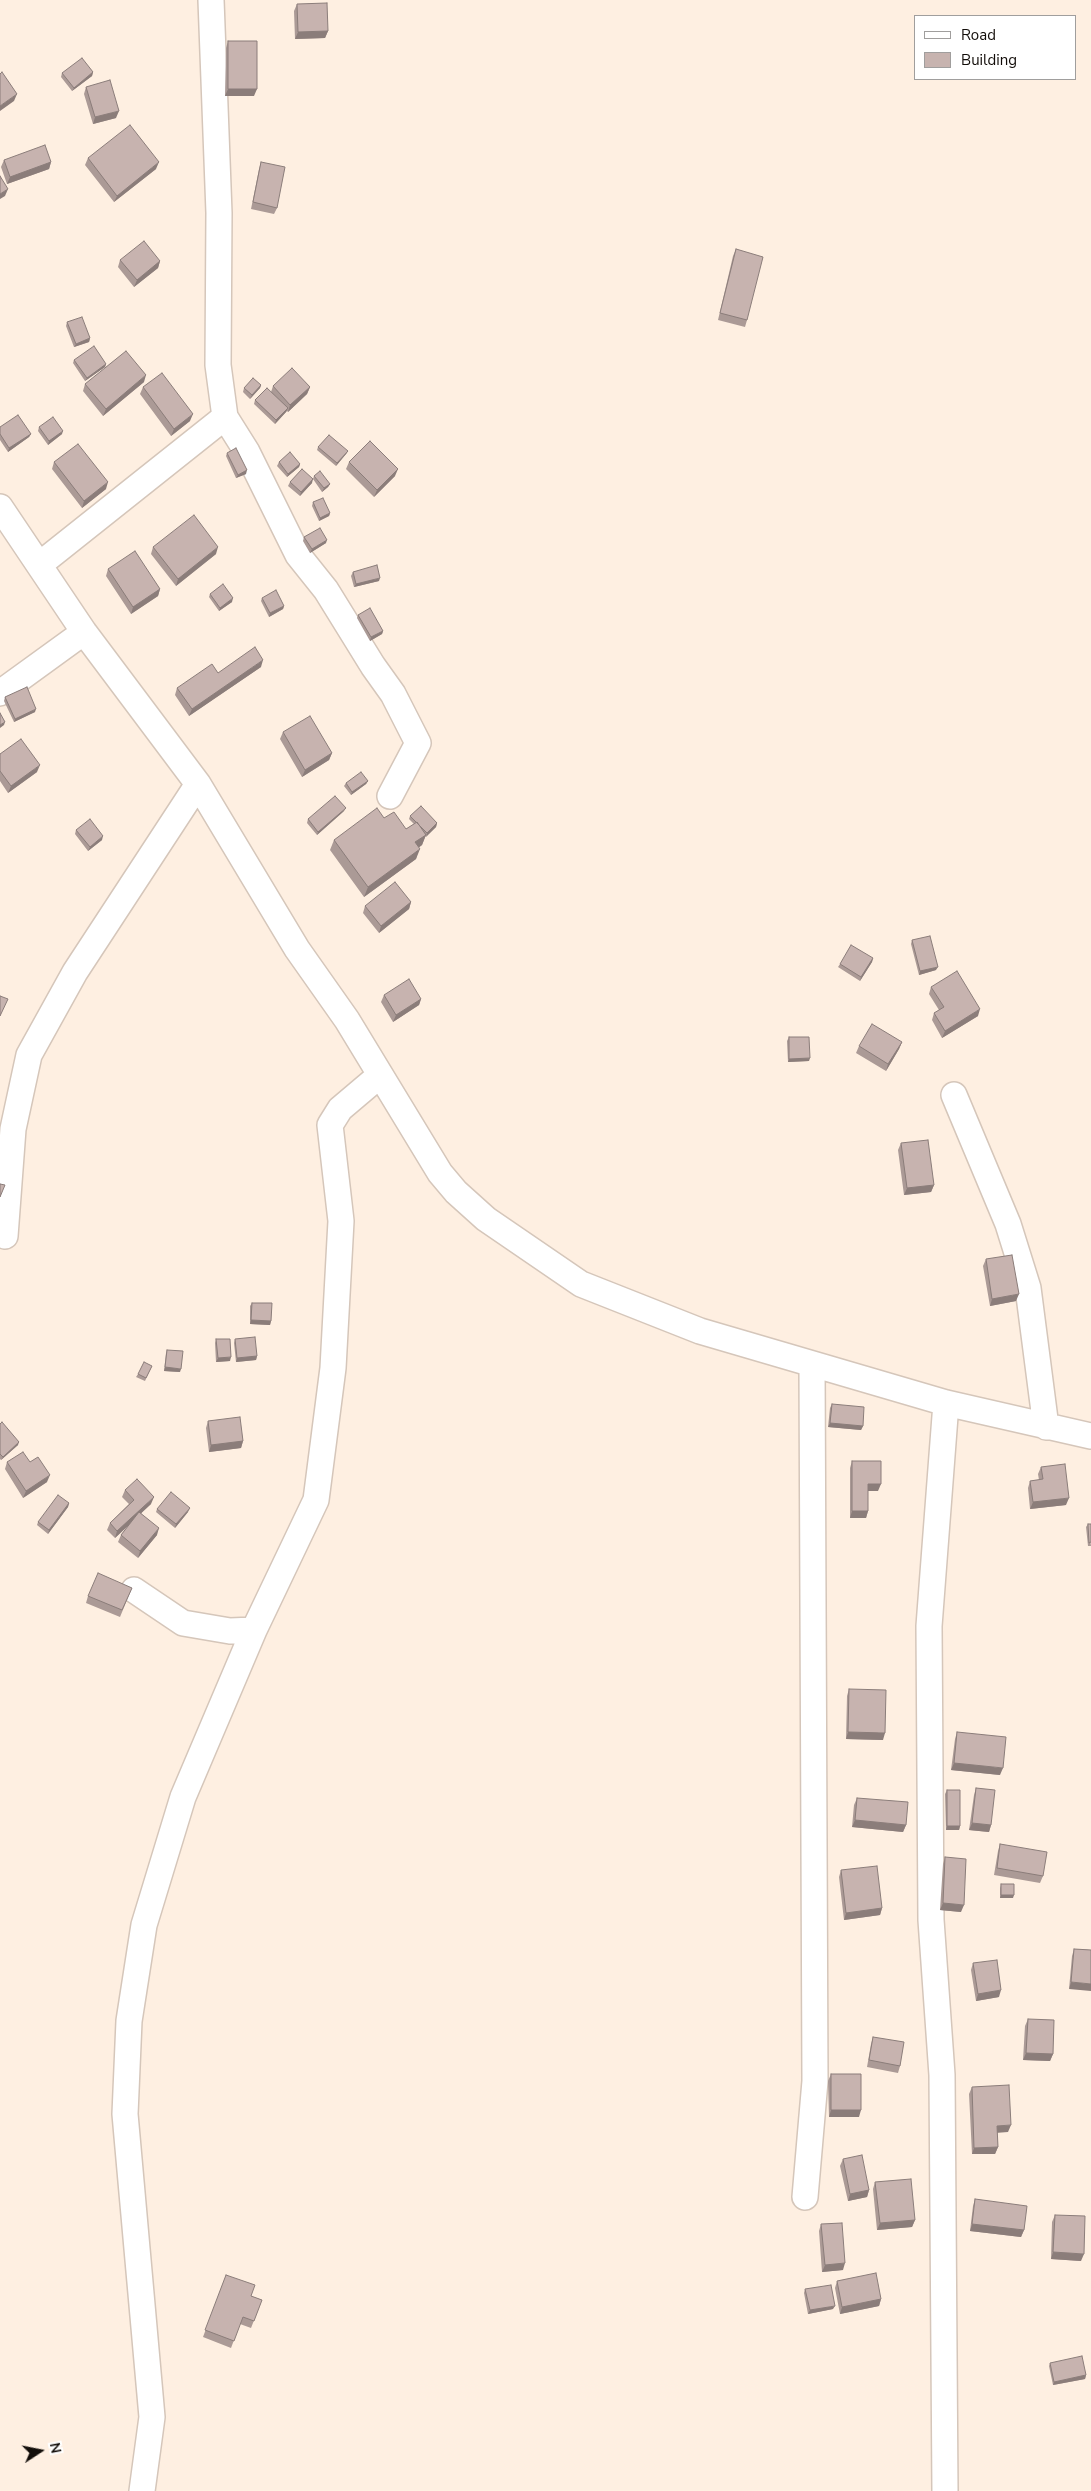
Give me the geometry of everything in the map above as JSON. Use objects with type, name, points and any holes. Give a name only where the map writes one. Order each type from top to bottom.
[{"type":"street","points":[[211,0],[219,213],[218,365],[225,417],[247,452],[298,555],[326,590],[373,666],[393,694],[418,743],[390,796]]},
{"type":"street","points":[[39,565],[225,417]]},
{"type":"street","points":[[0,507],[84,632],[198,784],[297,949],[347,1020],[379,1076],[440,1172],[456,1192],[486,1219],[580,1284],[700,1331],[946,1403],[1091,1436]]},
{"type":"street","points":[[0,693],[84,632]]},
{"type":"street","points":[[5,1236],[13,1129],[29,1055],[75,972],[198,784]]},
{"type":"street","points":[[142,2491],[152,2417],[125,2114],[129,2021],[144,1925],[183,1797],[254,1630],[316,1500],[333,1368],[341,1221],[330,1125],[340,1109],[379,1076]]},
{"type":"street","points":[[954,1095],[1008,1224],[1028,1288],[1046,1427]]},
{"type":"street","points":[[805,2197],[815,2080],[812,1364]]},
{"type":"street","points":[[945,2491],[942,2075],[931,1920],[928,1626],[946,1403]]},
{"type":"street","points":[[134,1590],[183,1623],[230,1631],[254,1630]]},
{"type":"building","points":[[327,3],[328,31],[298,32],[297,4]]},
{"type":"building","points":[[228,41],[257,41],[257,89],[228,89]]},
{"type":"building","points":[[82,58],[93,72],[74,88],[62,73]]},
{"type":"building","points":[[2,72],[17,94],[0,106],[0,74]]},
{"type":"building","points":[[110,80],[119,111],[95,117],[86,87]]},
{"type":"building","points":[[130,125],[159,162],[117,196],[88,158]]},
{"type":"building","points":[[45,145],[51,162],[10,177],[4,160]]},
{"type":"building","points":[[261,162],[285,167],[277,208],[253,202]]},
{"type":"building","points":[[0,176],[8,189],[0,194]]},
{"type":"building","points":[[144,241],[160,261],[137,280],[120,260]]},
{"type":"building","points":[[736,249],[763,257],[747,320],[720,313]]},
{"type":"building","points":[[82,317],[90,338],[76,344],[67,322]]},
{"type":"building","points":[[94,346],[106,364],[87,378],[74,360]]},
{"type":"building","points":[[126,351],[146,375],[106,409],[85,384]]},
{"type":"building","points":[[292,368],[310,387],[290,405],[273,386]]},
{"type":"building","points":[[162,373],[193,414],[174,429],[143,387]]},
{"type":"building","points":[[253,378],[261,385],[252,395],[244,388]]},
{"type":"building","points":[[267,388],[288,408],[276,420],[255,400]]},
{"type":"building","points":[[18,415],[31,434],[9,448],[0,434],[0,427]]},
{"type":"building","points":[[53,417],[63,431],[49,441],[39,427]]},
{"type":"building","points":[[329,435],[348,451],[337,463],[318,447]]},
{"type":"building","points":[[370,441],[398,469],[377,490],[349,462]]},
{"type":"building","points":[[78,444],[108,482],[84,501],[54,462]]},
{"type":"building","points":[[236,448],[247,470],[238,475],[227,453]]},
{"type":"building","points":[[290,452],[300,464],[288,474],[279,462]]},
{"type":"building","points":[[302,469],[313,479],[301,492],[290,482]]},
{"type":"building","points":[[320,471],[330,484],[324,488],[314,476]]},
{"type":"building","points":[[323,498],[330,513],[320,518],[313,502]]},
{"type":"building","points":[[194,515],[218,547],[178,579],[153,547]]},
{"type":"building","points":[[320,528],[327,540],[312,549],[304,537]]},
{"type":"building","points":[[135,551],[160,589],[133,607],[108,569]]},
{"type":"building","points":[[377,565],[380,578],[356,584],[353,572]]},
{"type":"building","points":[[223,584],[233,598],[220,608],[210,594]]},
{"type":"building","points":[[276,590],[284,606],[270,613],[262,598]]},
{"type":"building","points":[[370,608],[383,631],[371,637],[358,615]]},
{"type":"building","points":[[255,647],[263,660],[192,709],[177,688],[212,664],[218,673]]},
{"type":"building","points":[[27,687],[36,709],[15,719],[5,697]]},
{"type":"building","points":[[0,713],[5,722],[0,725]]},
{"type":"building","points":[[310,716],[332,753],[305,770],[283,732]]},
{"type":"building","points":[[21,739],[40,765],[11,786],[0,771],[0,754]]},
{"type":"building","points":[[361,772],[368,781],[352,792],[346,783]]},
{"type":"building","points":[[335,796],[346,808],[318,832],[308,819]]},
{"type":"building","points":[[421,806],[437,823],[427,833],[410,816]]},
{"type":"building","points":[[377,808],[384,818],[394,812],[406,829],[417,822],[426,835],[415,842],[420,849],[368,887],[334,840]]},
{"type":"building","points":[[90,819],[103,836],[90,847],[76,830]]},
{"type":"building","points":[[395,882],[411,902],[381,926],[365,906]]},
{"type":"building","points":[[930,936],[938,967],[920,971],[912,940]]},
{"type":"building","points":[[851,945],[873,958],[861,977],[840,964]]},
{"type":"building","points":[[957,971],[980,1009],[945,1031],[934,1013],[944,1007],[931,987]]},
{"type":"building","points":[[409,979],[421,999],[396,1015],[384,995]]},
{"type":"building","points":[[0,996],[8,999],[0,1016]]},
{"type":"building","points":[[872,1024],[902,1042],[888,1064],[859,1046]]},
{"type":"building","points":[[789,1037],[809,1037],[810,1058],[789,1059]]},
{"type":"building","points":[[928,1140],[934,1185],[907,1188],[901,1143]]},
{"type":"building","points":[[0,1184],[5,1185],[0,1197]]},
{"type":"building","points":[[1012,1255],[1019,1294],[992,1299],[986,1259]]},
{"type":"building","points":[[252,1303],[272,1303],[271,1321],[251,1320]]},
{"type":"building","points":[[255,1337],[257,1356],[237,1358],[235,1339]]},
{"type":"building","points":[[216,1339],[230,1339],[231,1357],[218,1358]]},
{"type":"building","points":[[167,1350],[183,1351],[181,1369],[165,1367]]},
{"type":"building","points":[[144,1362],[152,1366],[146,1378],[138,1374]]},
{"type":"building","points":[[832,1404],[864,1407],[863,1426],[830,1423]]},
{"type":"building","points":[[240,1417],[243,1441],[211,1445],[208,1421]]},
{"type":"building","points":[[2,1422],[19,1442],[3,1457],[0,1454],[0,1424]]},
{"type":"building","points":[[23,1452],[30,1462],[38,1457],[50,1475],[26,1491],[7,1462]]},
{"type":"building","points":[[852,1461],[881,1461],[881,1484],[868,1484],[868,1511],[852,1511]]},
{"type":"building","points":[[1065,1464],[1069,1498],[1033,1502],[1030,1481],[1043,1479],[1041,1467]]},
{"type":"building","points":[[137,1479],[154,1497],[117,1531],[110,1523],[134,1500],[125,1490]]},
{"type":"building","points":[[171,1492],[190,1508],[176,1524],[157,1509]]},
{"type":"building","points":[[58,1495],[69,1503],[49,1530],[38,1522]]},
{"type":"building","points":[[139,1512],[159,1528],[140,1551],[121,1535]]},
{"type":"building","points":[[1088,1524],[1091,1524],[1091,1542],[1089,1543]]},
{"type":"building","points":[[98,1573],[132,1588],[122,1610],[88,1596]]},
{"type":"building","points":[[849,1689],[886,1690],[885,1733],[848,1732]]},
{"type":"building","points":[[957,1732],[1006,1737],[1003,1768],[954,1763]]},
{"type":"building","points":[[976,1788],[995,1790],[991,1825],[972,1823]]},
{"type":"building","points":[[947,1790],[960,1790],[960,1826],[947,1826]]},
{"type":"building","points":[[857,1798],[908,1802],[906,1825],[855,1820]]},
{"type":"building","points":[[1000,1844],[1047,1852],[1043,1876],[997,1868]]},
{"type":"building","points":[[945,1857],[966,1859],[964,1905],[943,1903]]},
{"type":"building","points":[[877,1866],[882,1908],[846,1913],[841,1870]]},
{"type":"building","points":[[1001,1884],[1014,1884],[1014,1895],[1001,1895]]},
{"type":"building","points":[[1074,1949],[1091,1950],[1091,1984],[1071,1982]]},
{"type":"building","points":[[997,1960],[1001,1990],[978,1994],[973,1963]]},
{"type":"building","points":[[1028,2019],[1054,2020],[1053,2054],[1026,2053]]},
{"type":"building","points":[[873,2037],[904,2042],[900,2066],[869,2060]]},
{"type":"building","points":[[831,2074],[861,2074],[861,2110],[831,2110]]},
{"type":"building","points":[[1009,2085],[1011,2125],[997,2126],[998,2147],[974,2148],[972,2087]]},
{"type":"building","points":[[862,2155],[869,2190],[850,2194],[843,2159]]},
{"type":"building","points":[[911,2179],[915,2220],[880,2223],[875,2182]]},
{"type":"building","points":[[975,2199],[1027,2206],[1024,2230],[972,2224]]},
{"type":"building","points":[[1055,2215],[1085,2216],[1084,2254],[1053,2252]]},
{"type":"building","points":[[842,2223],[845,2263],[825,2265],[821,2224]]},
{"type":"building","points":[[876,2273],[881,2299],[842,2307],[837,2281]]},
{"type":"building","points":[[226,2275],[255,2285],[251,2296],[262,2300],[254,2321],[243,2317],[234,2341],[205,2330]]},
{"type":"building","points":[[831,2285],[835,2306],[810,2310],[805,2289]]},
{"type":"building","points":[[1082,2356],[1086,2375],[1054,2382],[1050,2363]]}]
